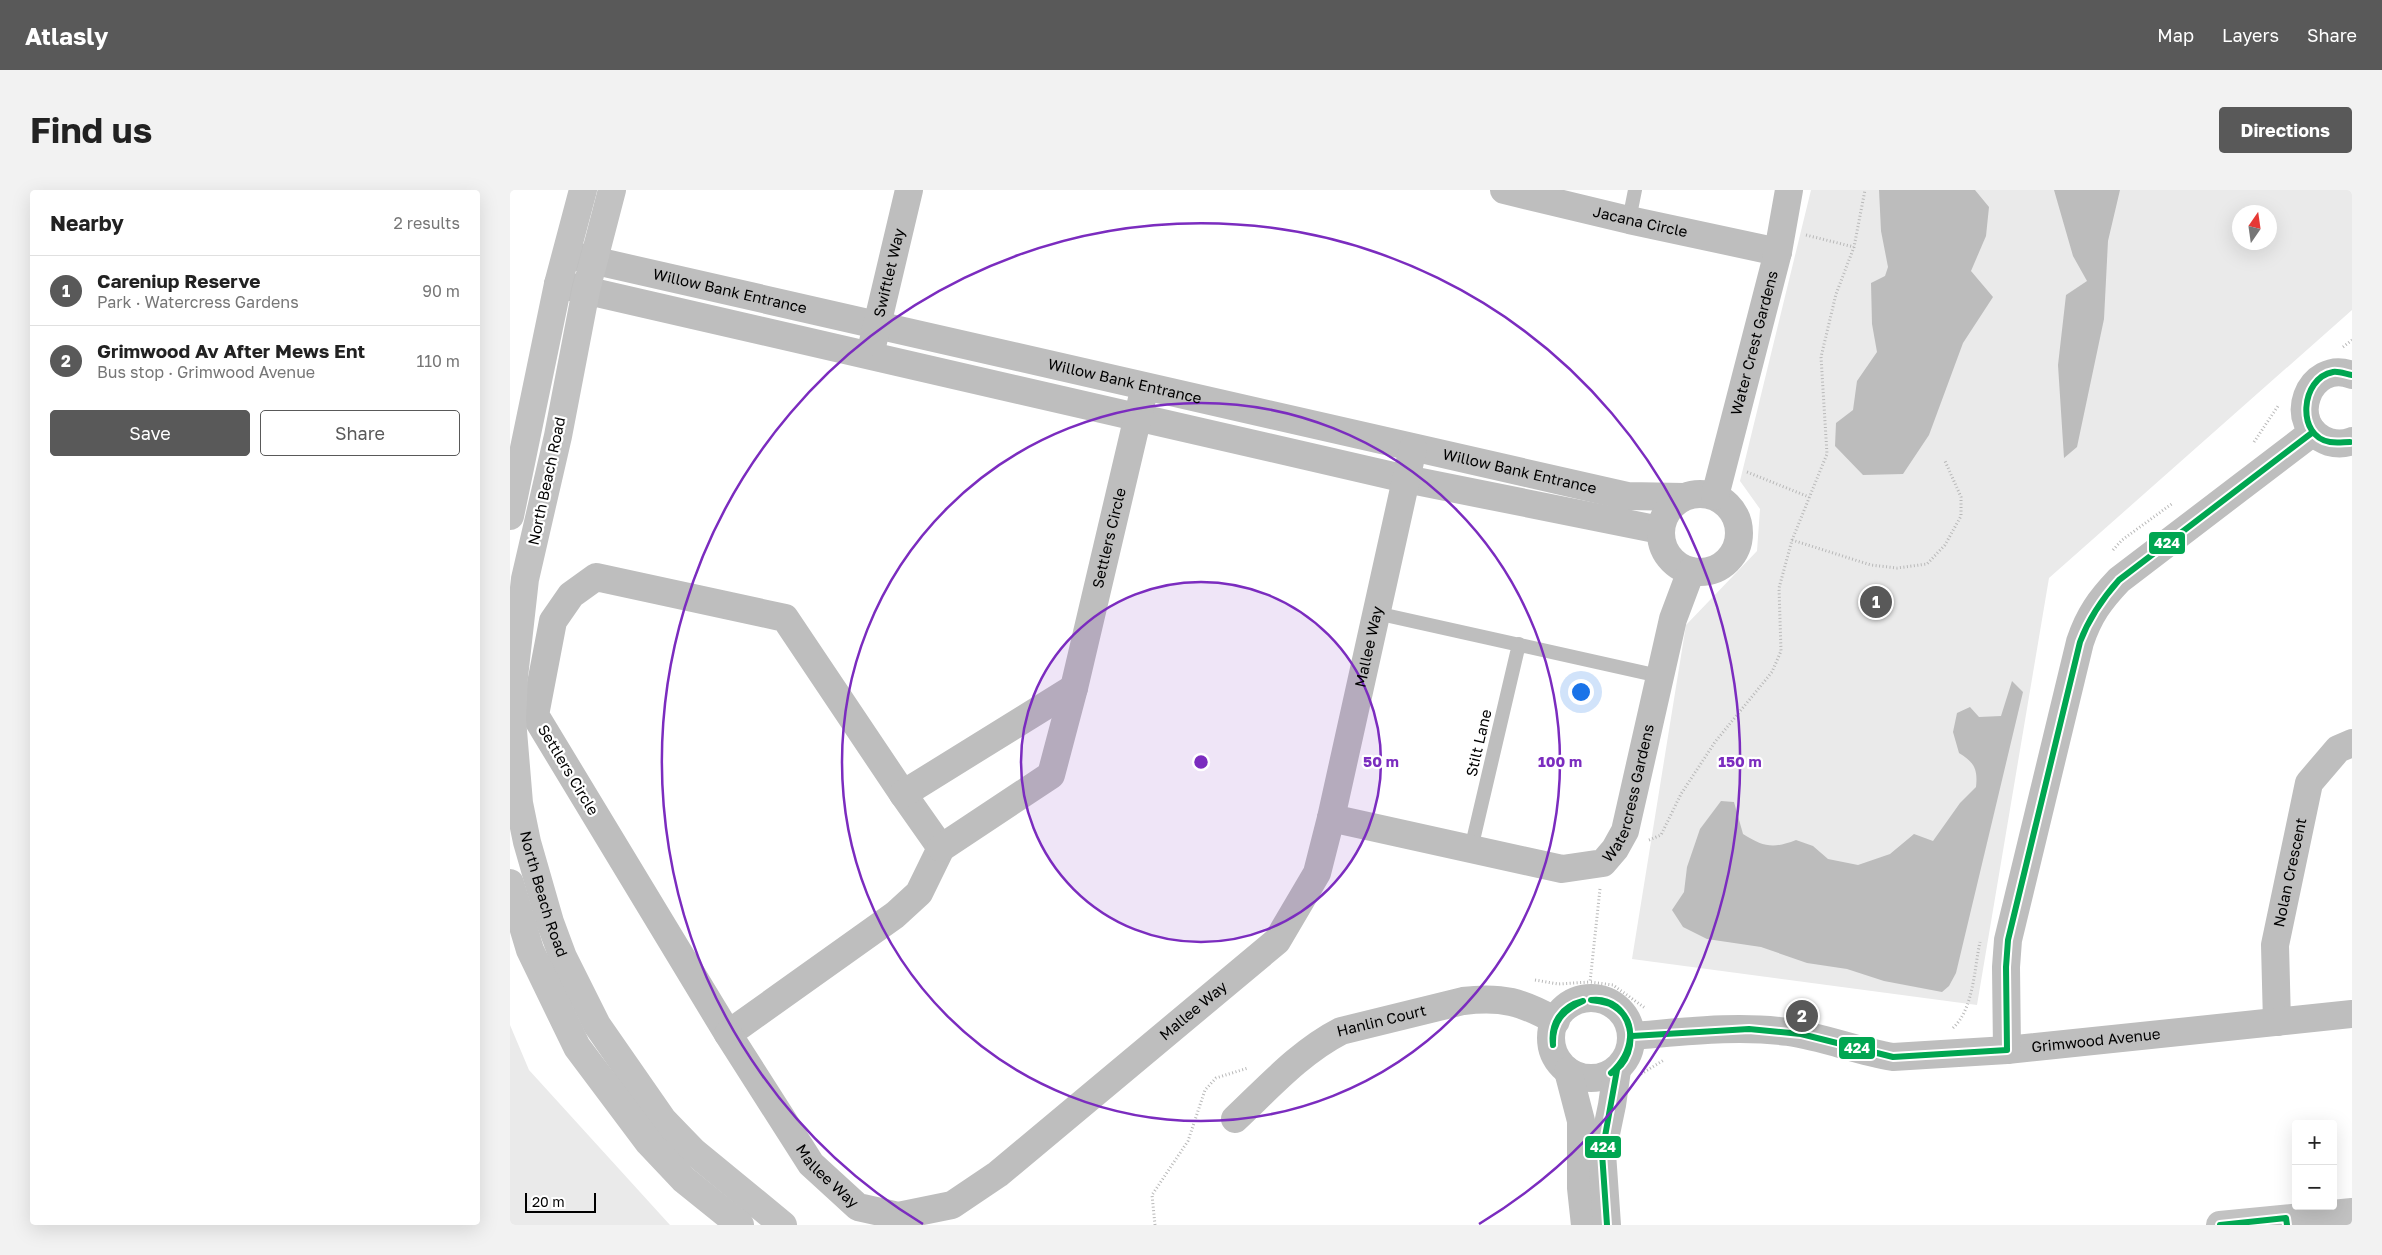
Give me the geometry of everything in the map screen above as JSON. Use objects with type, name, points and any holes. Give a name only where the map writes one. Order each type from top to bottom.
[{"type":"main road","name":"North Beach Road","points":[[510,516],[558,284],[583,190]]},
{"type":"main road","name":"North Beach Road","points":[[612,190],[586,290],[558,436],[525,579],[518,630],[512,719],[514,763],[523,823],[538,883],[559,948],[597,1025],[663,1120],[693,1151],[783,1225]]},
{"type":"main road","name":"North Beach Road","points":[[510,883],[530,950],[577,1047],[649,1143],[683,1179],[740,1225]]},
{"type":"main road","points":[[2220,1225],[2274,1222],[2352,1212]]},
{"type":"street","name":"Swiftlet Way","points":[[870,354],[909,190]]},
{"type":"street","name":"Jacana Circle","points":[[1504,190],[1629,220],[1780,240]]},
{"type":"street","name":"Water Crest Gardens","points":[[1715,496],[1780,240],[1789,190]]},
{"type":"street","name":"Willow Bank Entrance","points":[[566,254],[1146,388],[1627,496],[1684,497]]},
{"type":"street","name":"Willow Bank Entrance","points":[[558,284],[870,354],[1406,479],[1660,530]]},
{"type":"street","points":[[2352,375],[2335,372],[2323,377],[2313,384],[2306,396],[2304,408],[2306,421],[2313,432],[2323,440],[2335,444],[2352,441]]},
{"type":"street","name":"Settlers Circle","points":[[728,1034],[535,715],[553,621],[571,595],[596,578],[785,618],[941,848],[1051,775],[1074,688],[1137,416],[1146,388]]},
{"type":"street","points":[[2007,1050],[2006,967],[2008,940],[2080,642],[2088,618],[2102,598],[2120,580],[2313,432]]},
{"type":"street","name":"Mallee Way","points":[[728,1034],[811,1164],[858,1207],[898,1216],[952,1205],[998,1174],[1277,941],[1317,873],[1332,818],[1413,448]]},
{"type":"street","points":[[1699,493],[1715,496],[1726,503],[1734,513],[1739,532],[1735,550],[1728,561],[1717,568],[1704,572],[1692,571],[1678,566],[1668,556],[1662,544],[1660,530],[1664,516],[1672,505],[1684,497],[1699,493]]},
{"type":"street","name":"Watercress Gardens","points":[[1332,818],[1562,869],[1603,863],[1615,849],[1625,831],[1659,676],[1674,619],[1692,571]]},
{"type":"street","points":[[903,794],[1074,688]]},
{"type":"street","name":"Nolan Crescent","points":[[2277,1022],[2275,945],[2309,783],[2338,749],[2352,743]]},
{"type":"street","points":[[728,1034],[895,915],[919,893],[941,848]]},
{"type":"street","name":"Hanlin Court","points":[[1235,1119],[1302,1056],[1322,1040],[1341,1031],[1464,1001],[1484,998],[1505,999],[1530,1006],[1556,1021]]},
{"type":"street","points":[[1600,999],[1612,1004],[1622,1013],[1629,1024],[1632,1036],[1630,1049],[1625,1060],[1617,1070],[1606,1076],[1593,1078],[1580,1076],[1568,1071],[1554,1053],[1552,1043],[1556,1021],[1563,1010],[1574,1002],[1600,999]]},
{"type":"street","name":"Grimwood Avenue","points":[[1632,1036],[1716,1030],[1788,1032],[1849,1045],[1874,1054],[1893,1058],[2007,1050],[2352,1014]]},
{"type":"street","points":[[1607,1225],[1602,1153],[1617,1070]]},
{"type":"street","points":[[1568,1071],[1581,1120],[1582,1188],[1585,1225]]},
{"type":"lane","points":[[1629,220],[1635,190]]},
{"type":"lane","points":[[1376,613],[1659,676]]},
{"type":"lane","name":"Stilt Lane","points":[[1471,849],[1519,644]]},
{"type":"path","points":[[1625,831],[1651,840],[1661,835],[1681,794],[1715,742],[1772,672],[1781,651],[1779,588],[1792,540],[1827,454],[1821,357],[1836,294],[1854,247],[1865,190]]},
{"type":"path","points":[[1780,240],[1854,247]]},
{"type":"path","points":[[1792,540],[1870,565],[1897,568],[1927,564],[1945,545],[1962,516],[1961,497],[1944,461]]},
{"type":"path","points":[[1724,463],[1809,497]]},
{"type":"path","points":[[1603,863],[1590,982],[1613,985],[1644,1008],[1653,1009]]},
{"type":"shaded area","points":[[1811,190],[2352,190],[2352,310],[2049,578],[1977,1005],[1632,959],[1686,625],[1757,551],[1760,509],[1740,481]]},
{"type":"shaded area","points":[[1879,190],[1975,190],[1989,207],[1986,236],[1971,271],[1993,297],[1963,343],[1929,435],[1903,474],[1863,475],[1835,446],[1836,423],[1853,410],[1857,381],[1877,352],[1872,324],[1871,283],[1885,276],[1888,267],[1881,231]]},
{"type":"shaded area","points":[[2054,190],[2120,190],[2108,241],[2104,319],[2077,447],[2064,458],[2058,365],[2066,295],[2087,281],[2073,256]]},
{"type":"shaded area","points":[[2012,681],[2023,692],[1956,973],[1949,986],[1942,992],[1884,981],[1847,969],[1807,963],[1761,947],[1707,939],[1683,927],[1672,910],[1684,892],[1687,867],[1700,829],[1721,801],[1734,802],[1743,834],[1757,842],[1781,845],[1796,840],[1813,846],[1828,859],[1858,865],[1890,854],[1914,834],[1933,841],[1960,803],[1976,787],[1974,767],[1959,753],[1953,732],[1957,713],[1970,707],[1979,717],[2001,716]]},
{"type":"shaded area","points":[[510,1025],[529,1070],[670,1225],[510,1225]]},
{"type":"transit line","name":"424","points":[[2350,442],[2330,442],[2319,438],[2311,430],[2307,419],[2306,407],[2314,385],[2322,377],[2333,372],[2352,375]]},
{"type":"transit line","name":"424","points":[[2007,1050],[2006,967],[2008,940],[2080,642],[2087,625],[2119,580],[2313,432]]},
{"type":"transit line","name":"424","points":[[1591,1000],[1610,1004],[1620,1011],[1626,1019],[1629,1028],[1628,1047],[1624,1056],[1611,1073]]},
{"type":"transit line","name":"424","points":[[1591,1000],[1605,1001],[1616,1007],[1624,1016],[1629,1028],[1628,1053],[1622,1064],[1611,1073]]},
{"type":"transit line","name":"424","points":[[1553,1045],[1553,1030],[1563,1011],[1583,1001]]},
{"type":"transit line","name":"424","points":[[1553,1045],[1554,1030],[1560,1018],[1570,1008],[1583,1001]]},
{"type":"transit line","name":"424","points":[[1632,1036],[1749,1029],[1801,1034],[1893,1057],[2007,1050]]},
{"type":"transit line","name":"424","points":[[1607,1225],[1602,1153],[1617,1070]]},
{"type":"transit line","name":"424","points":[[2220,1225],[2286,1218],[2287,1225]]},
{"type":"place","name":"Careniup Reserve","points":[[1876,602]]},
{"type":"place","name":"Grimwood Av After Mews Ent","points":[[1802,1016]]}]
